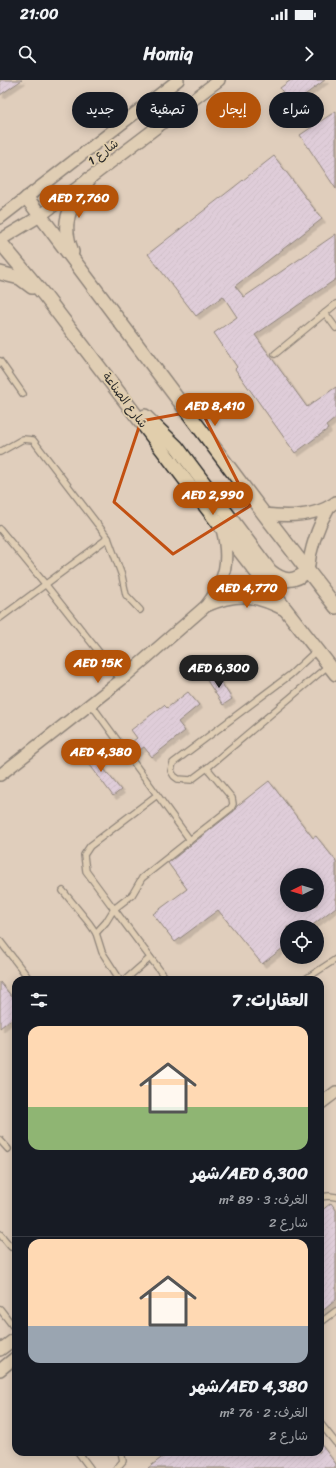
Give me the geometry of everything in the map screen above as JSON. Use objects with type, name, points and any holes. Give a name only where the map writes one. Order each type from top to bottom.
[{"type":"street","name":"شارع 1","points":[[0,218],[178,80]]},
{"type":"street","name":"شارع 1","points":[[0,241],[40,216],[220,80]]},
{"type":"street","points":[[76,262],[68,241],[66,219],[75,200],[89,179]]},
{"type":"street","points":[[27,198],[264,514],[336,607]]},
{"type":"street","name":"شارع الصناعة","points":[[0,241],[45,296],[222,528],[333,670]]},
{"type":"street","points":[[0,273],[20,278],[45,296]]},
{"type":"street","points":[[126,402],[150,420],[177,447],[270,571],[278,578],[294,580],[301,577],[308,571],[314,538],[320,522],[333,504]]},
{"type":"street","points":[[264,514],[297,516],[313,512],[333,504]]},
{"type":"street","points":[[0,775],[121,680],[206,606],[216,593],[223,577],[226,561],[226,544],[222,528]]},
{"type":"street","points":[[206,606],[223,599],[241,596],[258,598],[287,612]]},
{"type":"street","points":[[324,1101],[336,1092]]},
{"type":"street","points":[[0,1350],[12,1341]]},
{"type":"street","points":[[0,1370],[12,1360]]},
{"type":"lane","points":[[275,354],[336,304]]},
{"type":"lane","points":[[325,313],[336,328]]},
{"type":"lane","points":[[0,361],[23,394]]},
{"type":"lane","points":[[0,452],[23,439],[33,440],[108,538],[122,576],[126,595],[140,610]]},
{"type":"lane","points":[[0,529],[121,680]]},
{"type":"lane","points":[[0,618],[108,538]]},
{"type":"lane","points":[[317,650],[290,674],[173,763],[171,771],[174,776],[178,779],[191,780],[333,670]]},
{"type":"lane","points":[[91,704],[190,840]]},
{"type":"lane","points":[[96,933],[114,910],[132,895],[142,878],[231,808],[233,804],[232,798],[207,768]]},
{"type":"lane","points":[[157,795],[90,846],[84,855],[86,871],[164,976]]},
{"type":"lane","points":[[63,891],[89,922],[96,933],[102,952],[117,976]]},
{"type":"lane","points":[[0,941],[27,976]]},
{"type":"lane","points":[[130,976],[150,958]]},
{"type":"lane","points":[[310,976],[336,959]]},
{"type":"lane","points":[[0,1140],[8,1149]]},
{"type":"lane","points":[[324,1197],[336,1197]]},
{"type":"lane","points":[[0,1234],[11,1247]]},
{"type":"lane","points":[[0,1309],[12,1325]]},
{"type":"lane","points":[[324,1320],[336,1311]]},
{"type":"lane","points":[[324,1428],[336,1443]]},
{"type":"lane","points":[[81,1456],[90,1468]]},
{"type":"lane","points":[[117,1468],[123,1462],[122,1456]]},
{"type":"highlighted area","points":[[201,410],[250,506],[173,554],[114,502],[141,421]]},
{"type":"building","points":[[0,80],[22,80],[0,95]]},
{"type":"building","points":[[291,80],[325,80],[309,92],[283,92],[280,88]]},
{"type":"building","points":[[336,111],[336,189],[300,135],[310,128],[324,128],[324,119]]},
{"type":"building","points":[[274,156],[322,219],[235,286],[244,297],[336,234],[336,279],[255,335],[307,407],[336,387],[336,418],[326,426],[328,429],[295,453],[235,369],[237,367],[214,333],[237,317],[223,296],[196,316],[148,254]]},
{"type":"building","points":[[215,673],[232,699],[223,705],[206,679]]},
{"type":"building","points":[[188,692],[199,705],[178,722],[185,731],[152,757],[144,747],[133,755],[127,746],[137,738],[131,730],[164,705],[167,708]]},
{"type":"building","points":[[87,748],[121,790],[113,796],[81,753]]},
{"type":"building","points":[[269,781],[313,838],[316,836],[336,861],[336,907],[319,920],[280,920],[280,950],[262,964],[218,910],[175,942],[153,914],[187,889],[168,863],[234,811],[237,806]]},
{"type":"building","points":[[0,982],[12,997],[12,1018],[0,1028]]},
{"type":"building","points":[[331,1203],[336,1210],[336,1300],[324,1310],[324,1209]]},
{"type":"building","points":[[324,1448],[336,1464],[336,1468],[148,1468],[164,1456],[324,1456]]}]
